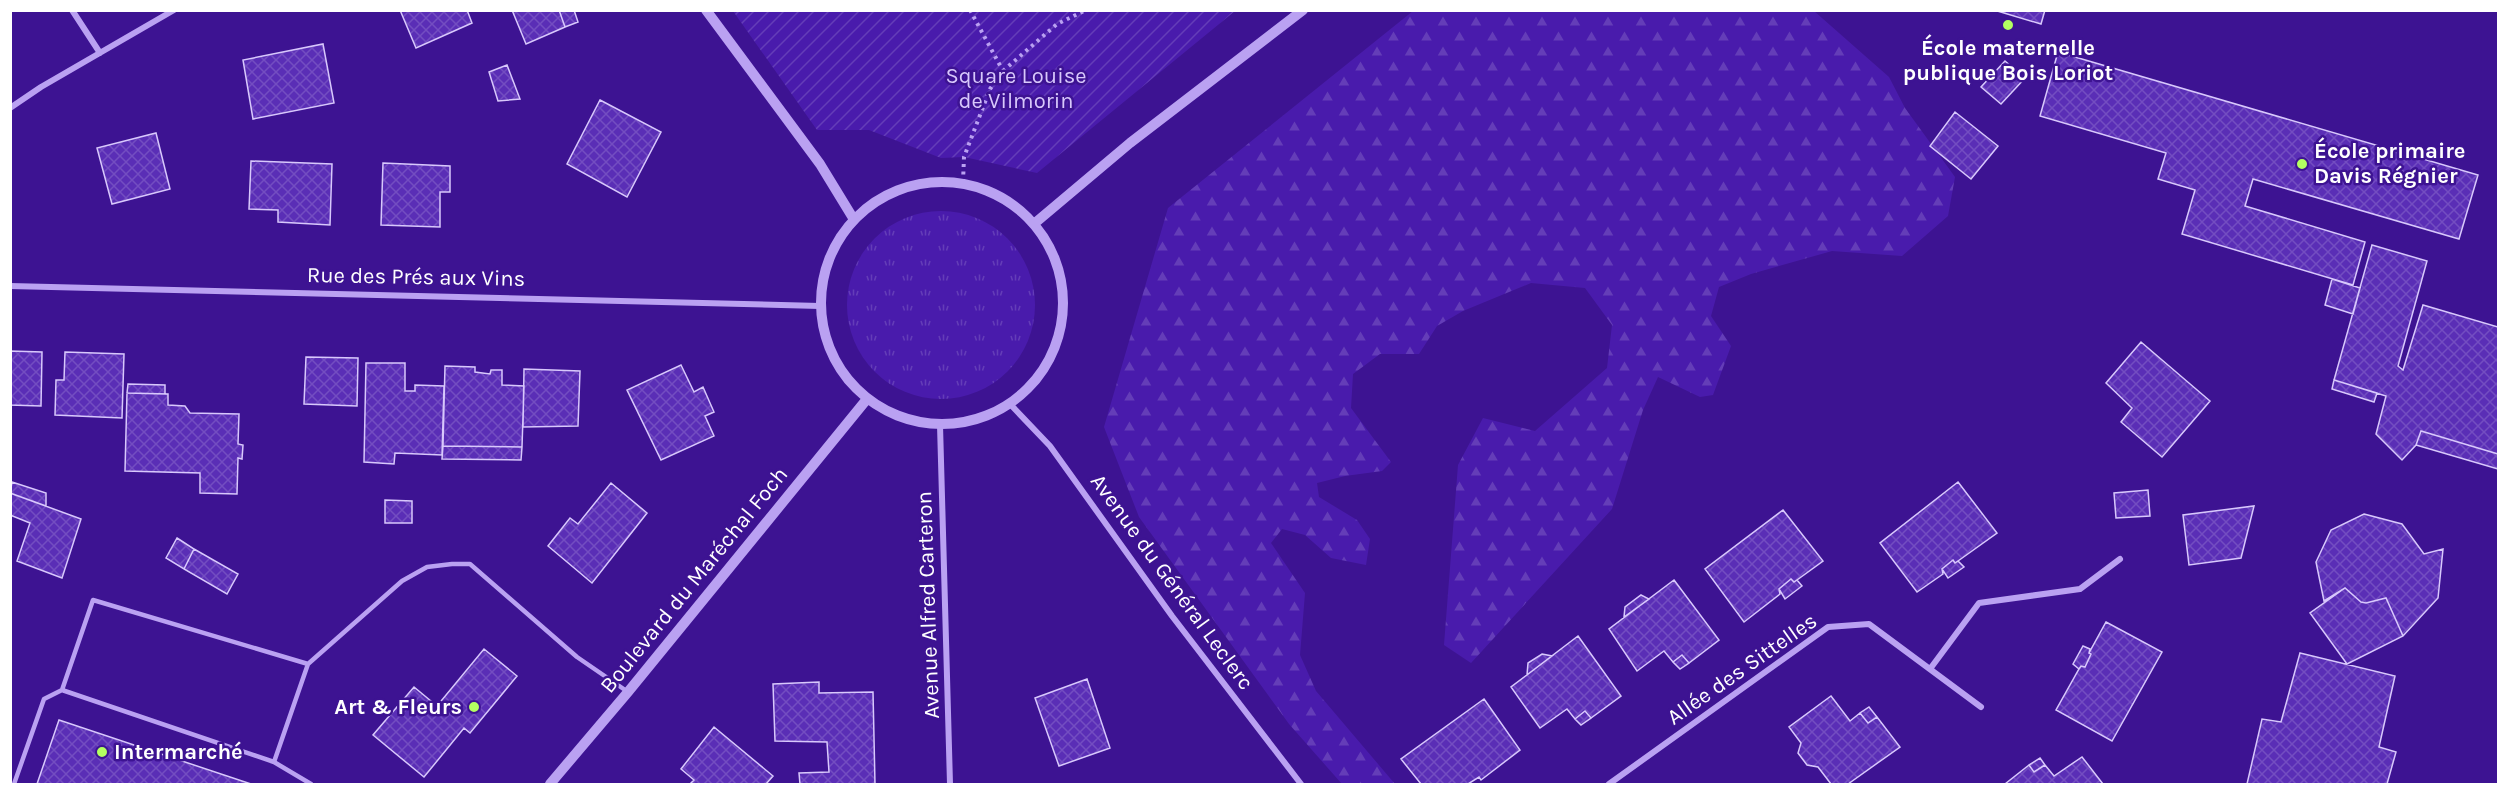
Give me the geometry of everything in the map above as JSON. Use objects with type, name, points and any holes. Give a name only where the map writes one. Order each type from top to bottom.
[{"type":"street","points":[[72,10],[100,53]]},
{"type":"street","points":[[10,108],[41,87],[174,10]]},
{"type":"street","points":[[706,10],[820,165],[853,219]]},
{"type":"street","points":[[1035,223],[1130,143],[1303,10]]},
{"type":"street","points":[[963,182],[1003,196],[1035,223],[1056,258],[1064,298],[1059,339],[1040,376],[1010,404],[977,420],[940,425],[902,418],[867,399],[842,373],[826,341],[820,306],[823,274],[834,244],[853,219],[904,186],[963,182]]},
{"type":"street","name":"Rue des Prés aux Vins","points":[[10,286],[820,306]]},
{"type":"street","name":"Boulevard du Maréchal Foch","points":[[550,784],[867,399]]},
{"type":"street","name":"Avenue du Général Leclerc","points":[[1010,404],[1050,446],[1172,616],[1301,784]]},
{"type":"street","name":"Avenue Alfred Carteron","points":[[940,425],[950,784]]},
{"type":"street","points":[[1930,669],[1979,603],[2080,589],[2120,559]]},
{"type":"street","name":"Allée des Sittelles","points":[[1609,784],[1828,627],[1869,624],[1981,707]]},
{"type":"lane","points":[[274,762],[308,664],[402,581],[427,567],[470,564],[577,657],[628,692]]},
{"type":"lane","points":[[14,784],[44,699],[62,690],[93,600],[308,664]]},
{"type":"lane","points":[[62,690],[274,762],[311,784]]},
{"type":"path","points":[[970,10],[1003,71]]},
{"type":"path","points":[[963,182],[964,157],[990,89],[1003,71],[1057,24],[1086,10]]},
{"type":"green space","name":"Square Louise de Vilmorin","points":[[733,11],[1235,11],[1037,173],[964,157],[941,158],[869,130],[817,130]]},
{"type":"green space","points":[[1413,11],[1814,11],[1889,77],[1905,108],[1955,177],[1948,216],[1902,256],[1832,251],[1751,274],[1719,287],[1711,316],[1731,346],[1713,395],[1700,397],[1658,377],[1643,410],[1612,509],[1471,663],[1444,645],[1458,465],[1483,418],[1535,431],[1607,368],[1612,325],[1585,288],[1531,283],[1463,311],[1437,326],[1419,354],[1380,354],[1353,374],[1351,408],[1391,462],[1382,471],[1345,476],[1317,483],[1319,497],[1357,520],[1370,539],[1366,565],[1331,558],[1305,535],[1282,529],[1271,543],[1305,593],[1300,655],[1316,691],[1395,784],[1342,784],[1289,724],[1139,517],[1104,427],[1168,208]]},
{"type":"green space","points":[[941,211],[977,218],[993,227],[1007,239],[1019,253],[1028,269],[1035,305],[1028,341],[1019,357],[1007,371],[993,383],[977,392],[941,399],[905,392],[889,383],[875,371],[863,357],[854,341],[847,305],[854,269],[863,253],[875,239],[889,227],[905,218]]},
{"type":"building","points":[[400,10],[467,10],[472,23],[416,48]]},
{"type":"building","points":[[512,10],[559,10],[565,27],[526,44]]},
{"type":"building","points":[[559,10],[574,10],[578,22],[565,27]]},
{"type":"building","name":"École maternelle publique Bois Loriot","points":[[1994,10],[2045,10],[2041,24]]},
{"type":"building","points":[[323,44],[334,103],[253,119],[243,60]]},
{"type":"building","name":"École primaire Davis Régnier","points":[[2058,52],[2478,175],[2459,239],[2253,179],[2245,206],[2365,242],[2353,285],[2182,234],[2195,190],[2158,179],[2166,153],[2040,116]]},
{"type":"building","points":[[2005,61],[2025,78],[2001,104],[1981,87]]},
{"type":"building","points":[[507,65],[520,99],[498,101],[489,72]]},
{"type":"building","points":[[600,100],[661,132],[627,197],[567,164]]},
{"type":"building","points":[[1955,112],[1998,146],[1971,179],[1930,146]]},
{"type":"building","points":[[156,133],[170,189],[112,204],[97,148]]},
{"type":"building","points":[[251,161],[332,164],[330,225],[278,222],[278,210],[249,209]]},
{"type":"building","points":[[383,163],[450,166],[450,192],[440,192],[440,227],[381,225]]},
{"type":"building","points":[[2372,245],[2427,261],[2398,366],[2403,370],[2423,305],[2498,327],[2498,454],[2421,431],[2416,445],[2402,460],[2376,434],[2386,396],[2334,380]]},
{"type":"building","points":[[2332,279],[2360,288],[2353,314],[2325,305]]},
{"type":"building","points":[[2141,342],[2210,401],[2162,457],[2121,422],[2132,408],[2106,383]]},
{"type":"building","points":[[10,351],[42,352],[41,406],[10,405]]},
{"type":"building","points":[[65,352],[124,354],[122,418],[55,415],[56,380],[64,380]]},
{"type":"building","points":[[306,357],[358,358],[357,406],[304,404]]},
{"type":"building","points":[[366,363],[405,363],[405,391],[415,391],[415,385],[444,386],[442,455],[395,453],[394,464],[364,462]]},
{"type":"building","points":[[681,365],[694,392],[703,387],[714,412],[705,416],[714,436],[661,460],[627,390]]},
{"type":"building","points":[[445,366],[475,367],[475,372],[490,374],[491,370],[502,370],[502,385],[524,386],[522,447],[443,446]]},
{"type":"building","points":[[524,369],[580,371],[578,426],[523,427]]},
{"type":"building","points":[[2334,380],[2377,393],[2374,402],[2332,389]]},
{"type":"building","points":[[128,384],[165,385],[165,394],[127,393]]},
{"type":"building","points":[[127,393],[168,394],[168,405],[185,406],[190,413],[239,414],[238,444],[243,445],[242,459],[238,458],[237,494],[200,493],[200,473],[125,471]]},
{"type":"building","points":[[2421,431],[2498,454],[2498,469],[2416,445]]},
{"type":"building","points":[[443,446],[522,447],[521,460],[442,459]]},
{"type":"building","points":[[12,482],[46,493],[46,506],[10,493]]},
{"type":"building","points":[[1958,482],[1997,533],[1955,563],[1953,560],[1942,569],[1943,574],[1917,592],[1880,543]]},
{"type":"building","points":[[611,483],[647,513],[592,583],[548,546],[570,518],[578,524]]},
{"type":"building","points":[[2148,490],[2150,516],[2116,518],[2114,493]]},
{"type":"building","points":[[10,493],[81,519],[62,578],[17,561],[30,523],[10,515]]},
{"type":"building","points":[[385,500],[412,501],[412,523],[385,523]]},
{"type":"building","points":[[2254,506],[2241,558],[2189,565],[2183,515]]},
{"type":"building","points":[[1783,510],[1823,561],[1794,582],[1791,579],[1779,589],[1780,594],[1744,622],[1705,569]]},
{"type":"building","points":[[2364,514],[2402,524],[2424,554],[2443,549],[2438,598],[2403,636],[2386,598],[2361,602],[2345,588],[2324,601],[2316,562],[2331,530]]},
{"type":"building","points":[[177,538],[194,549],[184,569],[166,558]]},
{"type":"building","points":[[194,549],[238,574],[227,594],[184,569]]},
{"type":"building","points":[[1953,560],[1955,563],[1958,561],[1964,567],[1948,578],[1942,569]]},
{"type":"building","points":[[1791,579],[1794,582],[1797,580],[1802,586],[1785,599],[1779,589]]},
{"type":"building","points":[[1674,580],[1719,640],[1689,663],[1682,655],[1673,662],[1664,651],[1637,671],[1609,629]]},
{"type":"building","points":[[2345,588],[2361,602],[2386,598],[2403,636],[2347,664],[2310,613]]},
{"type":"building","points":[[1641,595],[1649,599],[1624,617],[1625,607]]},
{"type":"building","points":[[2106,622],[2162,652],[2112,741],[2056,710],[2081,666],[2085,667],[2091,654],[2089,653]]},
{"type":"building","points":[[1578,636],[1621,696],[1591,718],[1585,711],[1575,719],[1567,709],[1540,728],[1511,687]]},
{"type":"building","points":[[2083,646],[2090,649],[2091,654],[2085,667],[2081,666],[2079,669],[2073,664]]},
{"type":"building","points":[[484,649],[517,676],[470,733],[464,728],[424,777],[373,735],[414,687],[437,706]]},
{"type":"building","points":[[2300,653],[2395,676],[2379,747],[2396,752],[2387,784],[2247,784],[2262,719],[2281,722]]},
{"type":"building","points":[[1542,654],[1552,656],[1527,675],[1528,663]]},
{"type":"building","points":[[1682,655],[1689,663],[1680,669],[1673,662]]},
{"type":"building","points":[[1087,679],[1110,748],[1059,766],[1035,698]]},
{"type":"building","points":[[819,682],[819,693],[873,692],[875,784],[800,784],[799,773],[829,772],[827,742],[775,741],[773,684]]},
{"type":"building","points":[[1831,696],[1850,721],[1860,713],[1868,723],[1877,717],[1900,747],[1848,784],[1831,784],[1818,767],[1807,765],[1798,753],[1801,743],[1789,727]]},
{"type":"building","points":[[1484,699],[1520,750],[1481,780],[1479,777],[1468,784],[1421,784],[1401,759]]},
{"type":"building","points":[[1869,707],[1877,717],[1868,723],[1860,713]]},
{"type":"building","points":[[1585,711],[1591,718],[1581,725],[1575,719]]},
{"type":"building","name":"Intermarché","points":[[59,720],[251,784],[37,784]]},
{"type":"building","points":[[714,727],[773,776],[766,784],[690,784],[694,780],[681,769]]},
{"type":"building","points":[[2082,757],[2103,784],[2005,784],[2029,765],[2034,772],[2045,765],[2054,776]]},
{"type":"building","points":[[2040,758],[2045,765],[2034,772],[2029,765]]},
{"type":"place","name":"École maternelle publique Bois Loriot","points":[[2008,25]]},
{"type":"place","name":"École primaire Davis Régnier","points":[[2302,164]]},
{"type":"place","name":"Art & Fleurs","points":[[474,707]]},
{"type":"place","name":"Intermarché","points":[[102,752]]}]
